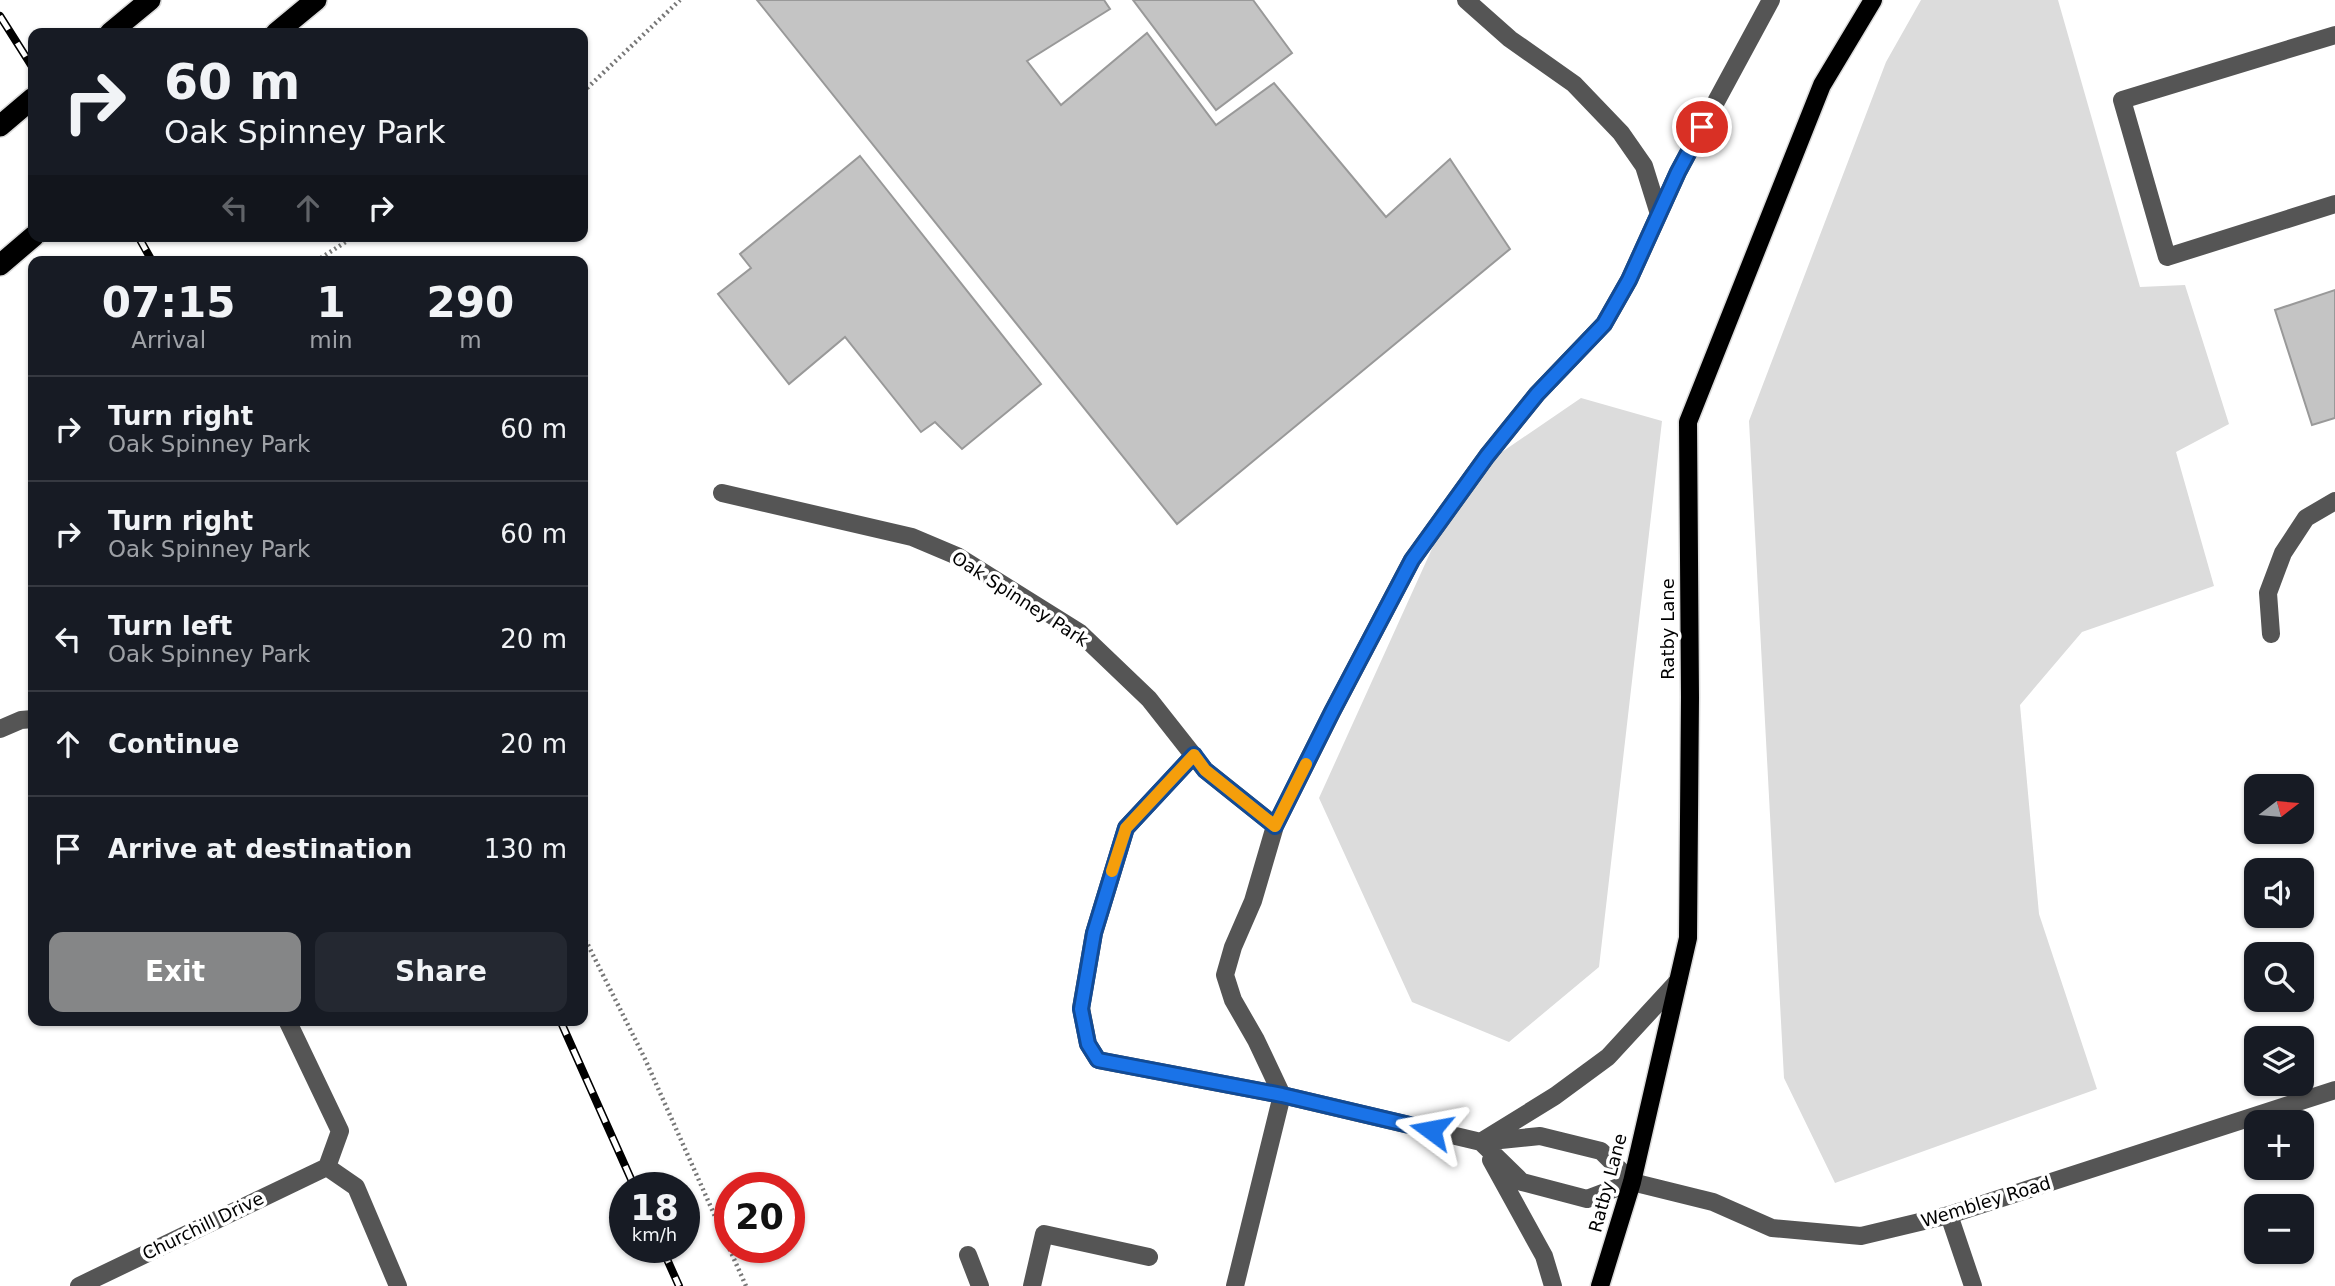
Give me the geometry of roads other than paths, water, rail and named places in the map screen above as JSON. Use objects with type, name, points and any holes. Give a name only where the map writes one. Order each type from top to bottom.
[{"type":"highway","points":[[116,28],[150,0]]},
{"type":"highway","points":[[282,28],[316,0]]},
{"type":"highway","points":[[0,126],[28,102]]},
{"type":"highway","points":[[0,265],[28,241]]},
{"type":"main road","name":"Ratby Lane","points":[[1600,1286],[1632,1182],[1688,938],[1688,422],[1822,85],[1873,0]]},
{"type":"street","points":[[1466,0],[1510,39],[1574,84],[1621,133],[1644,166],[1659,214]]},
{"type":"street","points":[[1235,1286],[1282,1095],[1256,1040],[1233,1000],[1225,975],[1233,947],[1253,901],[1275,826],[1412,560],[1487,456],[1537,394],[1604,324],[1629,280],[1678,172],[1771,0]]},
{"type":"street","points":[[2335,35],[2122,100],[2167,257],[2335,204]]},
{"type":"street","name":"Oak Spinney Park","points":[[722,493],[912,537],[957,556],[1080,633],[1149,699],[1205,770],[1275,826]]},
{"type":"street","points":[[2271,634],[2268,593],[2283,554],[2306,518],[2335,500]]},
{"type":"street","points":[[0,729],[28,719]]},
{"type":"street","points":[[1194,755],[1126,828],[1094,933],[1081,1009],[1088,1044],[1098,1060],[1282,1095],[1481,1142],[1540,1136],[1601,1151],[1632,1182],[1587,1199],[1522,1182],[1481,1142]]},
{"type":"street","points":[[1481,1142],[1555,1096],[1608,1057],[1678,981]]},
{"type":"street","points":[[290,1026],[340,1131],[327,1167],[356,1187],[398,1286]]},
{"type":"street","name":"Wembley Road","points":[[1632,1182],[1713,1202],[1772,1228],[1861,1236],[1950,1215],[2335,1090]]},
{"type":"street","points":[[1481,1142],[1544,1256],[1553,1286]]},
{"type":"street","name":"Churchill Drive","points":[[79,1286],[327,1167]]},
{"type":"street","points":[[1950,1215],[1973,1286]]},
{"type":"street","points":[[1032,1286],[1044,1234],[1150,1257]]},
{"type":"street","points":[[968,1255],[980,1286]]},
{"type":"railway","points":[[0,16],[28,60]]},
{"type":"railway","points":[[141,242],[149,256]]},
{"type":"railway","points":[[563,1026],[628,1172]]},
{"type":"railway","points":[[669,1263],[679,1286]]}]
